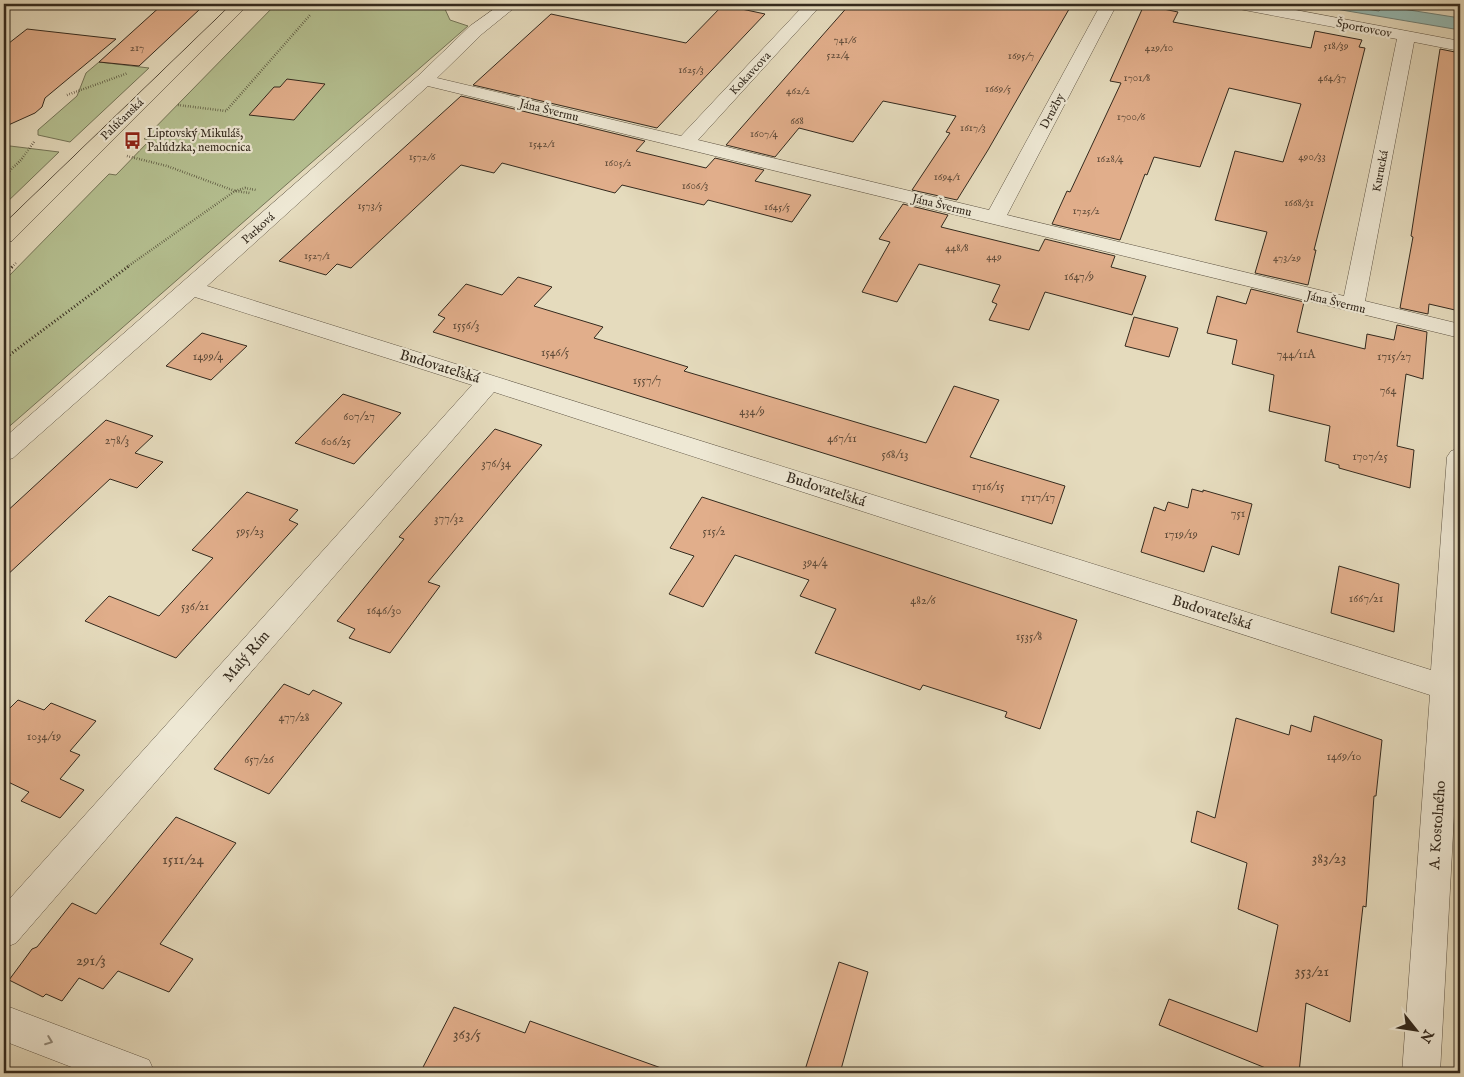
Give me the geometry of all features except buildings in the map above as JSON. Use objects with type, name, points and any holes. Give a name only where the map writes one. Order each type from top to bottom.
[{"type":"main road","name":"Palúčanská","points":[[4,236],[241,4]]},
{"type":"street","name":"Parková","points":[[4,452],[424,80],[476,30],[511,4]]},
{"type":"street","name":"Kokavcova","points":[[685,143],[814,4]]},
{"type":"street","name":"Družby","points":[[995,218],[1109,4]]},
{"type":"street","name":"Športovcov","points":[[1239,4],[1460,46]]},
{"type":"street","name":"Kurucká","points":[[1353,306],[1406,36]]},
{"type":"street","name":"Jána Švermu","points":[[424,80],[1460,331]]},
{"type":"street","name":"Budovateľská","points":[[191,288],[1453,690]]},
{"type":"street","name":"Malý Rím","points":[[4,931],[489,382]]},
{"type":"street","name":"A. Kostolného","points":[[1420,1073],[1453,690],[1460,457]]},
{"type":"street","points":[[4,1024],[136,1073]]},
{"type":"path","points":[[1453,4],[1460,5]]},
{"type":"path","points":[[172,105],[226,111],[311,14]]},
{"type":"path","points":[[67,95],[134,70]]},
{"type":"path","points":[[4,176],[21,160],[34,142]]},
{"type":"path","points":[[4,359],[132,263],[235,191],[167,166],[122,156]]},
{"type":"green space","points":[[276,4],[440,4],[444,7],[450,20],[468,26],[4,431],[4,281],[109,174],[116,175],[150,140],[144,139]]},
{"type":"green space","points":[[99,62],[149,68],[70,142],[38,135],[38,130],[77,96],[86,73]]},
{"type":"green space","points":[[10,146],[59,152],[4,205],[4,148]]},
{"type":"water","points":[[1306,4],[1371,4],[1460,18],[1460,30]]},
{"type":"place","name":"Liptovský Mikuláš, Palúdzka, nemocnica","points":[[133,140]]}]
